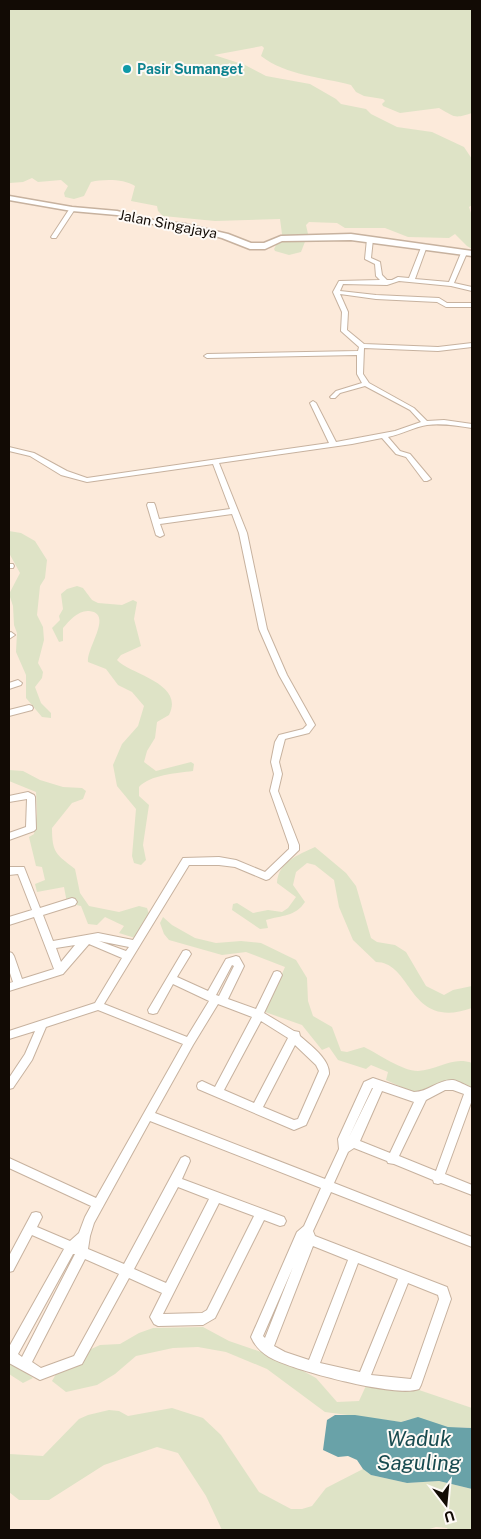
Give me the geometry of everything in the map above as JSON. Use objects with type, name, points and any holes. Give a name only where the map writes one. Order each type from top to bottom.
[{"type":"street","name":"Jalan Singajaya","points":[[9,198],[72,209],[117,213],[185,226],[226,236],[241,244],[256,247],[281,239],[351,237],[468,253]]},
{"type":"street","points":[[54,237],[72,209]]},
{"type":"street","points":[[370,239],[368,259],[378,263],[379,276],[387,282]]},
{"type":"street","points":[[411,280],[424,246]]},
{"type":"street","points":[[451,284],[468,253]]},
{"type":"street","points":[[425,423],[412,409],[366,384],[360,374],[361,349],[344,331],[345,312],[336,292],[339,284],[345,281],[394,282],[397,279],[451,284],[472,289]]},
{"type":"street","points":[[336,292],[376,297],[439,300],[446,305],[472,305]]},
{"type":"street","points":[[208,356],[361,349],[438,349],[472,345]]},
{"type":"street","points":[[333,397],[338,392],[366,384]]},
{"type":"street","points":[[313,403],[333,444]]},
{"type":"street","points":[[9,449],[32,454],[64,473],[87,480],[384,436],[425,423],[444,422],[472,426]]},
{"type":"street","points":[[384,436],[398,453],[408,455],[427,479]]},
{"type":"street","points":[[9,1036],[98,1006],[188,860],[236,864],[266,876],[294,852],[295,848],[275,796],[274,787],[278,774],[275,762],[279,742],[282,737],[306,731],[311,725],[283,675],[263,629],[245,540],[215,461]]},
{"type":"street","points":[[151,505],[160,535]]},
{"type":"street","points":[[156,522],[234,510]]},
{"type":"street","points":[[9,686],[18,683]]},
{"type":"street","points":[[9,713],[28,708]]},
{"type":"street","points":[[9,800],[28,795],[31,797],[31,830],[9,837]]},
{"type":"street","points":[[9,871],[21,870],[60,971]]},
{"type":"street","points":[[9,921],[72,902]]},
{"type":"street","points":[[50,945],[100,935],[136,945]]},
{"type":"street","points":[[86,938],[129,956]]},
{"type":"street","points":[[9,956],[13,985],[60,971],[86,938]]},
{"type":"street","points":[[153,1010],[186,954]]},
{"type":"street","points":[[217,1093],[259,1014],[277,975]]},
{"type":"street","points":[[171,980],[216,999],[259,1014],[295,1035],[325,1070],[302,1122],[294,1125],[202,1086]]},
{"type":"street","points":[[24,1366],[82,1252],[84,1236],[98,1204],[188,1042],[216,999]]},
{"type":"street","points":[[98,1006],[188,1042]]},
{"type":"street","points":[[9,1085],[21,1071],[35,1047],[42,1025]]},
{"type":"street","points":[[257,1108],[295,1035]]},
{"type":"street","points":[[392,1160],[422,1097],[444,1086],[453,1084],[471,1092],[438,1179]]},
{"type":"street","points":[[306,1235],[441,1290],[445,1296],[418,1381],[411,1386],[312,1367],[283,1358],[267,1348],[257,1337],[306,1235],[327,1185],[379,1086],[422,1097]]},
{"type":"street","points":[[148,1115],[472,1242]]},
{"type":"street","points":[[347,1144],[472,1190]]},
{"type":"street","points":[[84,1236],[70,1247],[9,1356],[40,1374],[78,1360],[185,1161]]},
{"type":"street","points":[[9,1163],[98,1204]]},
{"type":"street","points":[[175,1181],[280,1222]]},
{"type":"street","points":[[216,1197],[156,1316],[158,1320],[208,1318],[260,1214]]},
{"type":"street","points":[[9,1267],[36,1217]]},
{"type":"street","points":[[30,1229],[170,1290]]},
{"type":"street","points":[[312,1367],[355,1256]]},
{"type":"street","points":[[364,1378],[405,1276]]},
{"type":"green space","points":[[9,9],[472,9],[472,113],[462,116],[452,115],[439,108],[400,113],[383,106],[382,104],[385,101],[383,99],[364,96],[356,92],[351,85],[293,72],[271,63],[261,56],[264,48],[262,46],[214,55],[245,65],[266,76],[310,84],[341,104],[366,109],[371,114],[397,127],[432,132],[464,147],[472,159],[472,205],[469,207],[472,216],[472,249],[455,234],[449,238],[408,237],[385,228],[345,228],[337,223],[309,222],[306,225],[308,234],[301,252],[289,255],[274,249],[282,234],[280,219],[215,221],[163,216],[158,211],[157,206],[131,201],[135,186],[120,181],[102,180],[91,182],[84,196],[74,199],[65,197],[64,193],[68,186],[61,180],[38,182],[32,178],[23,182],[9,183]]},
{"type":"green space","points":[[9,531],[21,533],[35,541],[47,560],[45,578],[40,586],[37,615],[43,627],[44,640],[38,663],[43,672],[42,678],[35,687],[41,703],[51,713],[51,718],[42,717],[26,698],[26,675],[16,652],[17,633],[14,625],[13,606],[9,594],[20,573],[9,553]]},
{"type":"green space","points":[[77,586],[83,588],[92,600],[98,603],[122,605],[133,600],[137,602],[134,619],[141,646],[121,655],[117,660],[163,687],[170,695],[172,704],[169,715],[157,722],[155,738],[147,751],[144,762],[156,771],[191,762],[194,764],[193,771],[156,777],[139,787],[139,796],[149,805],[143,845],[146,860],[141,865],[134,863],[132,856],[136,809],[117,786],[113,765],[122,744],[138,726],[144,706],[132,692],[118,685],[106,669],[88,662],[88,656],[99,624],[99,618],[96,613],[85,611],[74,616],[63,628],[63,641],[59,642],[52,628],[60,620],[59,616],[63,609],[61,594],[67,589]]},
{"type":"green space","points":[[9,770],[23,771],[40,780],[63,787],[82,788],[86,791],[83,799],[72,803],[52,828],[54,848],[59,856],[75,869],[80,893],[89,906],[119,912],[139,906],[147,908],[149,914],[135,938],[119,933],[124,926],[105,917],[97,925],[88,924],[81,906],[67,903],[64,887],[37,892],[35,884],[45,880],[42,867],[36,866],[29,837],[34,834],[37,814],[36,792],[9,781]]},
{"type":"green space","points":[[315,847],[346,873],[356,886],[371,938],[377,942],[395,945],[406,952],[426,986],[444,995],[453,990],[472,986],[472,1008],[451,1013],[435,1011],[423,1004],[398,972],[388,965],[376,962],[353,940],[339,907],[334,880],[315,865],[307,863],[296,872],[293,885],[305,902],[301,907],[288,915],[266,920],[268,928],[260,929],[232,910],[233,904],[237,903],[253,913],[268,910],[282,912],[288,908],[296,897],[277,883],[278,876],[285,864],[290,860]]},
{"type":"green space","points":[[163,917],[172,925],[195,938],[216,943],[241,941],[261,943],[296,960],[307,978],[308,1001],[313,1016],[332,1027],[341,1051],[347,1052],[364,1047],[398,1065],[418,1071],[451,1062],[465,1061],[472,1063],[472,1090],[452,1082],[421,1096],[386,1080],[388,1072],[371,1065],[366,1069],[338,1060],[329,1047],[322,1050],[302,1025],[265,1012],[285,967],[246,952],[222,955],[169,940],[164,934],[160,923]]},
{"type":"green space","points":[[203,1327],[229,1341],[270,1355],[316,1378],[337,1402],[359,1401],[370,1377],[402,1389],[419,1390],[472,1408],[472,1428],[448,1427],[420,1419],[401,1422],[325,1412],[267,1369],[226,1352],[198,1347],[173,1348],[136,1356],[115,1374],[97,1385],[66,1392],[52,1381],[63,1362],[100,1345],[120,1344],[139,1333],[153,1328]]},
{"type":"green space","points":[[9,1361],[33,1378],[23,1383],[9,1374]]},
{"type":"green space","points":[[172,1408],[203,1418],[221,1435],[259,1492],[291,1509],[302,1509],[312,1506],[326,1488],[363,1469],[371,1475],[407,1483],[439,1481],[472,1489],[472,1530],[448,1530],[447,1528],[436,1527],[426,1530],[222,1530],[206,1496],[178,1453],[157,1447],[104,1465],[49,1500],[19,1500],[9,1492],[9,1454],[43,1456],[79,1419],[88,1415],[109,1410],[119,1411],[128,1416]]},
{"type":"water","name":"Waduk Saguling","points":[[335,1415],[355,1415],[401,1422],[418,1417],[448,1427],[472,1428],[472,1489],[439,1481],[407,1483],[371,1475],[363,1469],[357,1460],[348,1456],[338,1457],[323,1450],[327,1420]]},
{"type":"place","name":"Pasir Sumanget","points":[[127,69]]}]
